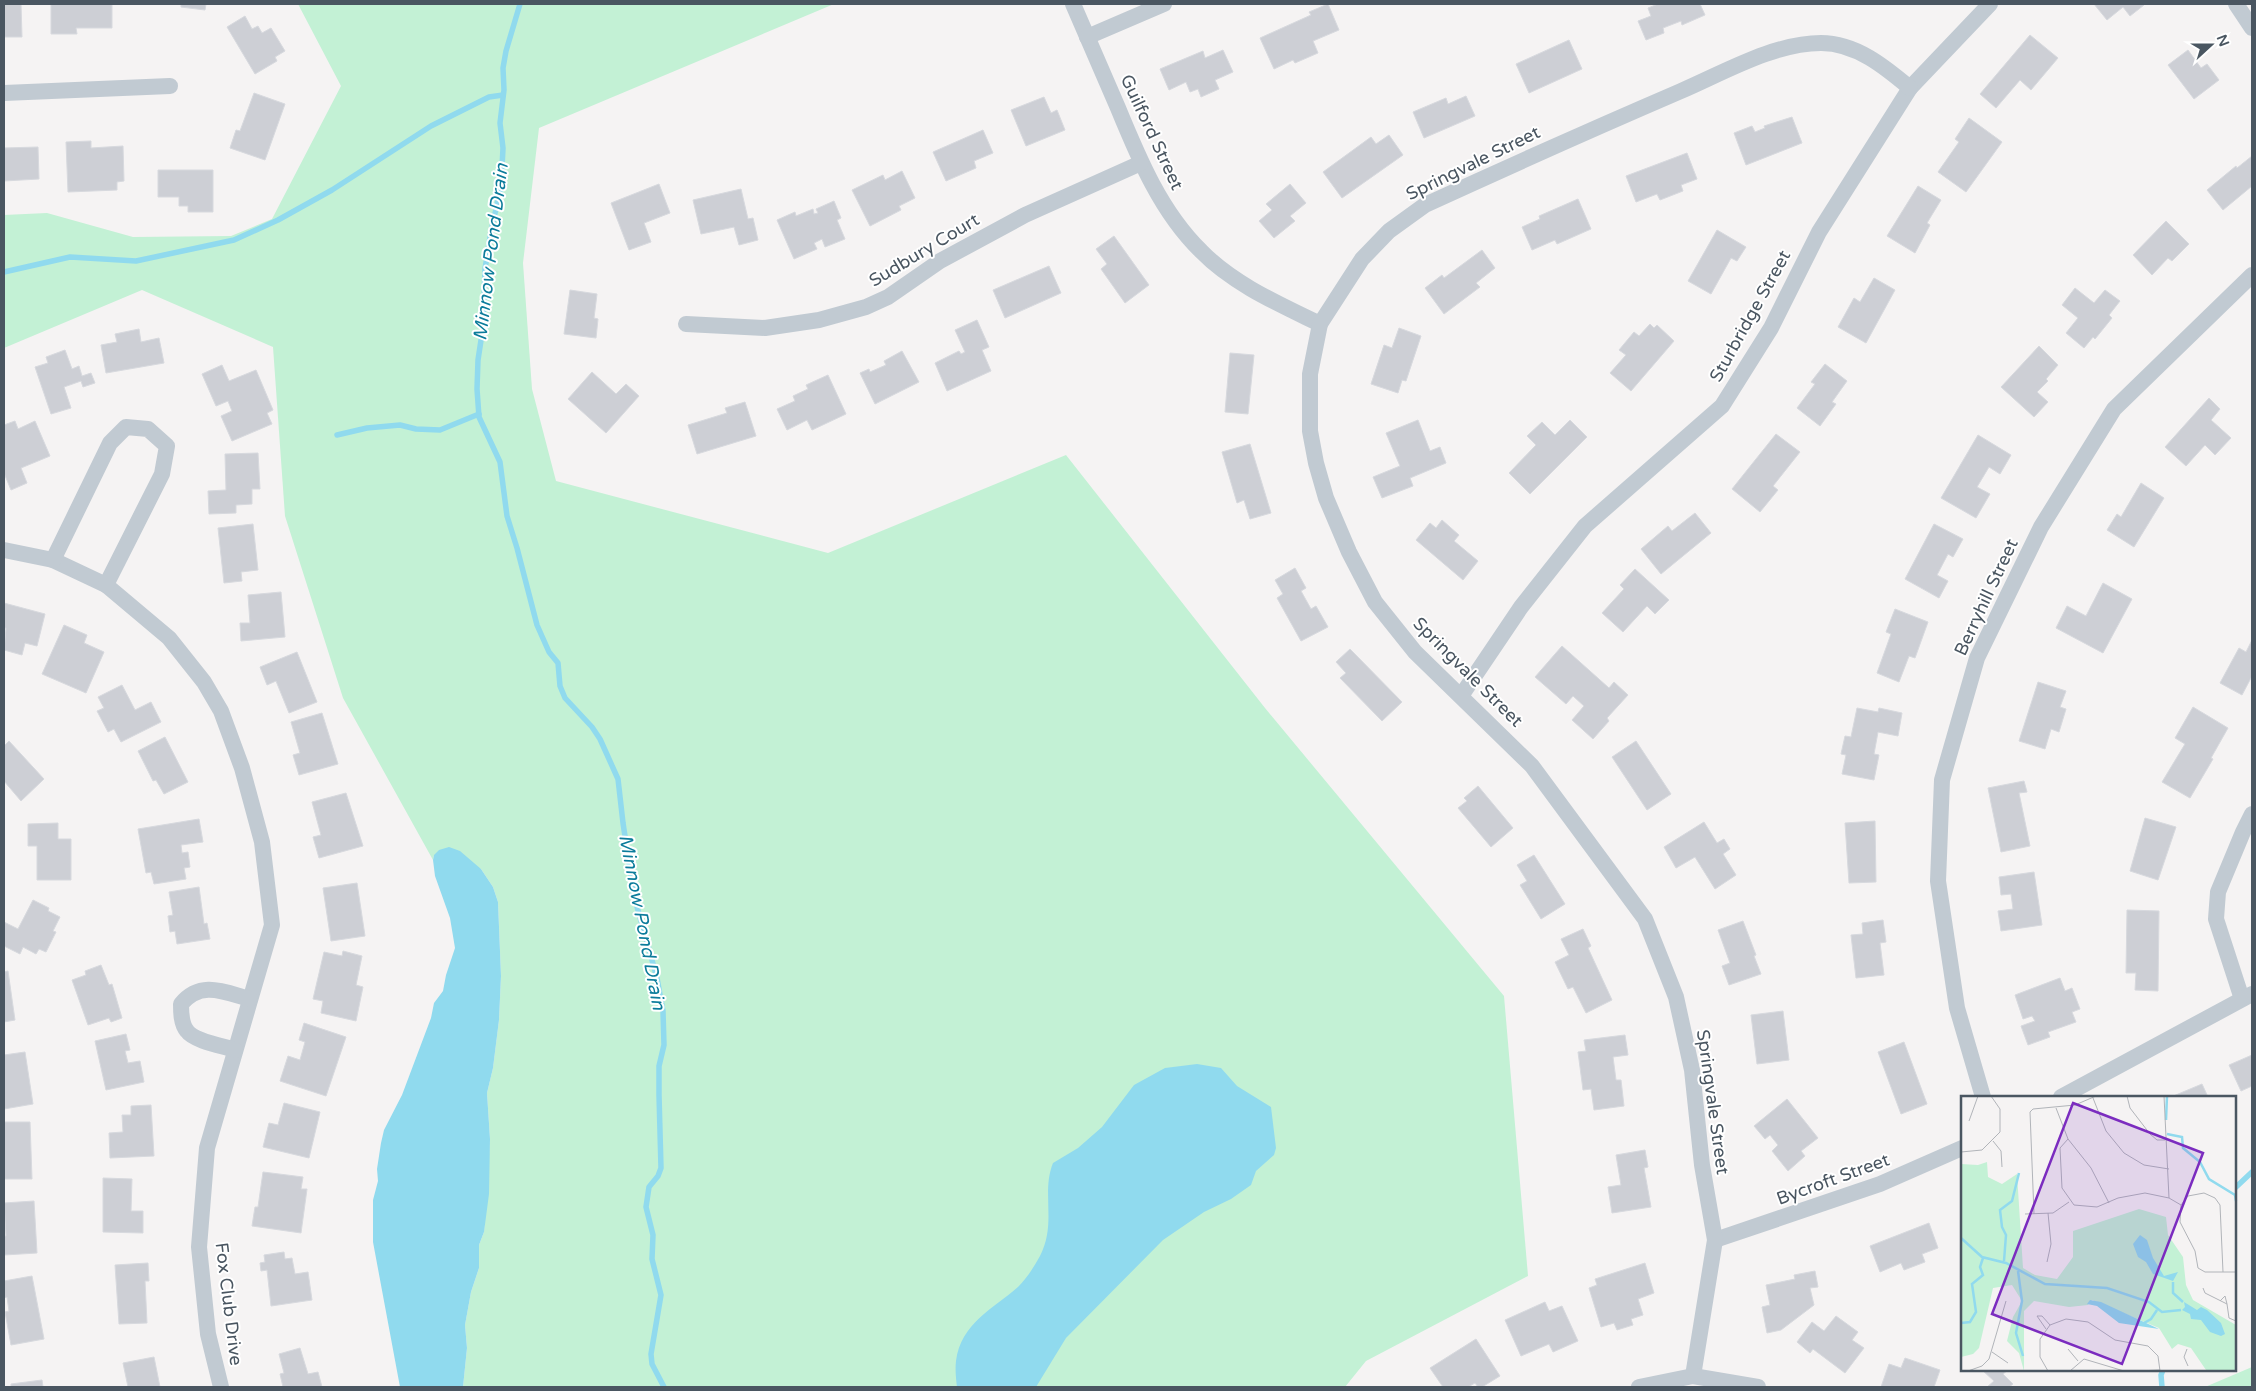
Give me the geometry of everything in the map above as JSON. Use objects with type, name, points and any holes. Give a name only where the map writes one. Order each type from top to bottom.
[{"type":"street","name":"Guilford Street","points":[[1073,4],[1141,163],[1164,206],[1200,251],[1221,269],[1244,284],[1320,324]]},
{"type":"street","points":[[1087,37],[1164,4]]},
{"type":"street","name":"Sturbridge Street","points":[[1461,696],[1521,607],[1585,526],[1722,406],[1770,328],[1819,232],[1910,88],[1990,4]]},
{"type":"street","points":[[2236,4],[2252,28]]},
{"type":"street","name":"Springvale Street","points":[[1693,1376],[1715,1240],[1702,1165],[1692,1070],[1676,997],[1645,919],[1532,766],[1415,652],[1375,602],[1349,552],[1326,498],[1316,463],[1310,431],[1310,374],[1320,324],[1362,259],[1389,231],[1425,205],[1512,165],[1770,53],[1797,45],[1822,43],[1850,48],[1882,65],[1910,88]]},
{"type":"street","points":[[4,93],[170,86]]},
{"type":"street","name":"Sudbury Court","points":[[686,324],[765,328],[819,320],[866,307],[888,297],[940,262],[1025,215],[1141,163]]},
{"type":"street","name":"Berryhill Street","points":[[1983,1096],[1957,1008],[1938,881],[1942,780],[1977,658],[2041,527],[2114,409],[2252,275]]},
{"type":"street","points":[[53,560],[110,443],[126,427],[148,429],[167,446],[162,474],[106,585]]},
{"type":"street","name":"Fox Club Drive","points":[[4,550],[53,560],[106,585],[169,638],[204,682],[221,711],[242,768],[262,842],[272,925],[207,1148],[199,1247],[208,1334],[221,1387]]},
{"type":"street","points":[[2063,1096],[2247,996],[2216,919],[2218,892],[2252,814]]},
{"type":"street","points":[[235,1050],[200,1039],[187,1032],[182,1018],[181,1004],[187,996],[197,990],[220,991],[250,999]]},
{"type":"street","name":"Bycroft Street","points":[[1715,1240],[1880,1184],[1961,1148]]},
{"type":"street","points":[[1639,1387],[1693,1376],[1758,1387]]},
{"type":"green space","points":[[298,4],[834,4],[539,128],[523,263],[532,389],[556,481],[828,553],[1066,455],[1265,708],[1504,996],[1528,1276],[1366,1361],[1345,1387],[463,1387],[467,1348],[465,1325],[471,1292],[479,1268],[479,1245],[484,1232],[490,1139],[487,1093],[493,1068],[499,1020],[501,976],[498,902],[493,887],[481,869],[434,855],[433,860],[343,698],[285,516],[273,347],[142,290],[4,348],[4,215],[47,213],[133,237],[231,236],[272,219],[341,86]]},
{"type":"green space","points":[[2252,1367],[2252,1387],[2205,1387]]},
{"type":"water","points":[[449,847],[460,851],[481,869],[493,887],[498,902],[501,976],[499,1020],[493,1068],[487,1093],[490,1139],[489,1194],[484,1232],[479,1245],[479,1268],[471,1292],[465,1325],[467,1348],[463,1387],[400,1387],[373,1242],[373,1200],[378,1181],[377,1169],[384,1130],[402,1095],[431,1018],[434,1003],[443,991],[455,948],[450,918],[435,876],[433,860],[434,855],[439,850]]},
{"type":"water","points":[[1197,1064],[1221,1068],[1237,1086],[1271,1107],[1276,1148],[1274,1155],[1256,1171],[1251,1185],[1231,1199],[1204,1212],[1163,1240],[1066,1338],[1036,1387],[957,1387],[956,1361],[964,1336],[979,1318],[1021,1284],[1040,1256],[1048,1232],[1048,1186],[1053,1163],[1078,1148],[1102,1127],[1134,1085],[1165,1068]]},
{"type":"building","points":[[4,4],[21,4],[22,37],[4,37]]},
{"type":"building","points":[[51,4],[112,4],[112,28],[76,28],[77,34],[51,34]]},
{"type":"building","points":[[181,4],[206,4],[205,10],[181,7]]},
{"type":"building","points":[[1328,4],[1339,30],[1313,41],[1318,53],[1295,63],[1293,60],[1274,69],[1260,38],[1311,15],[1309,12]]},
{"type":"building","points":[[1658,4],[1700,4],[1705,15],[1682,25],[1681,21],[1663,28],[1664,33],[1646,40],[1638,21],[1651,16],[1648,8]]},
{"type":"building","points":[[2094,4],[2144,5],[2130,16],[2123,7],[2107,20]]},
{"type":"building","points":[[245,16],[252,29],[258,26],[262,33],[271,28],[285,51],[275,57],[277,61],[255,74],[227,27]]},
{"type":"building","points":[[2030,35],[2058,58],[2031,90],[2020,80],[1996,108],[1980,94]]},
{"type":"building","points":[[1569,40],[1582,69],[1529,93],[1516,64]]},
{"type":"building","points":[[1223,50],[1233,72],[1215,80],[1219,89],[1201,97],[1198,89],[1190,92],[1186,82],[1169,90],[1160,69],[1203,51],[1205,58]]},
{"type":"building","points":[[2188,50],[2201,68],[2207,64],[2219,80],[2194,99],[2168,65]]},
{"type":"building","points":[[254,93],[285,104],[265,160],[230,148],[236,130],[240,131]]},
{"type":"building","points":[[1466,96],[1475,116],[1424,138],[1413,112],[1446,98],[1448,104]]},
{"type":"building","points":[[1044,97],[1051,113],[1057,110],[1065,130],[1026,146],[1011,110]]},
{"type":"building","points":[[1792,117],[1802,143],[1746,165],[1734,133],[1752,126],[1755,132],[1765,128],[1764,126]]},
{"type":"building","points":[[1969,118],[2002,142],[1966,192],[1938,172],[1959,142],[1955,139]]},
{"type":"building","points":[[983,130],[993,153],[974,161],[976,168],[946,181],[933,152]]},
{"type":"building","points":[[1389,135],[1403,155],[1342,198],[1323,172],[1371,137],[1376,144]]},
{"type":"building","points":[[91,141],[91,148],[123,146],[124,181],[117,182],[117,190],[68,192],[66,142]]},
{"type":"building","points":[[38,147],[39,179],[4,181],[4,148]]},
{"type":"building","points":[[1687,153],[1697,179],[1681,185],[1683,191],[1660,200],[1657,194],[1636,202],[1626,176]]},
{"type":"building","points":[[2252,156],[2252,186],[2223,210],[2207,190],[2236,166],[2237,168]]},
{"type":"building","points":[[158,170],[213,170],[213,212],[188,212],[188,206],[179,206],[179,197],[158,197]]},
{"type":"building","points":[[902,171],[915,198],[899,206],[901,210],[870,226],[852,190],[883,175],[885,180]]},
{"type":"building","points":[[659,184],[670,213],[644,223],[651,242],[629,250],[611,203]]},
{"type":"building","points":[[1290,184],[1306,203],[1290,216],[1295,221],[1274,238],[1259,221],[1272,210],[1266,204]]},
{"type":"building","points":[[1918,186],[1941,200],[1927,223],[1930,225],[1915,253],[1887,236]]},
{"type":"building","points":[[741,189],[748,219],[753,218],[758,240],[739,245],[734,227],[701,234],[693,200]]},
{"type":"building","points":[[1578,199],[1591,229],[1557,244],[1555,240],[1532,250],[1522,227],[1540,219],[1539,216]]},
{"type":"building","points":[[834,201],[841,218],[837,220],[845,239],[825,247],[822,239],[814,243],[817,249],[794,259],[777,220],[795,212],[796,216],[813,209],[814,214],[818,213],[816,209]]},
{"type":"building","points":[[2166,221],[2189,244],[2172,261],[2168,258],[2152,275],[2133,255]]},
{"type":"building","points":[[1717,230],[1746,247],[1737,261],[1731,258],[1711,294],[1688,281]]},
{"type":"building","points":[[1114,236],[1149,285],[1125,303],[1101,269],[1107,264],[1096,249]]},
{"type":"building","points":[[1482,250],[1495,268],[1476,283],[1480,287],[1444,314],[1425,288],[1442,275],[1444,278]]},
{"type":"building","points":[[1049,266],[1061,293],[1005,318],[993,290]]},
{"type":"building","points":[[1874,278],[1895,290],[1866,343],[1838,327],[1854,298],[1860,302]]},
{"type":"building","points":[[2075,288],[2094,303],[2105,290],[2120,301],[2109,315],[2112,318],[2095,339],[2093,337],[2084,348],[2066,333],[2078,318],[2062,305]]},
{"type":"building","points":[[570,290],[597,294],[594,318],[598,319],[596,338],[564,334]]},
{"type":"building","points":[[977,320],[989,347],[982,350],[991,371],[947,391],[935,363],[959,351],[961,354],[965,352],[955,330]]},
{"type":"building","points":[[1650,324],[1654,328],[1657,325],[1674,341],[1631,391],[1610,373],[1626,355],[1619,350],[1634,332],[1639,336]]},
{"type":"building","points":[[1399,328],[1421,336],[1406,381],[1402,380],[1398,393],[1371,384],[1384,345],[1392,348]]},
{"type":"building","points":[[139,329],[141,342],[159,338],[164,363],[106,373],[101,345],[117,342],[115,334]]},
{"type":"building","points":[[2039,346],[2058,365],[2046,379],[2048,381],[2037,392],[2048,402],[2034,417],[2001,387]]},
{"type":"building","points":[[65,350],[72,369],[79,366],[82,376],[91,373],[95,383],[83,387],[81,381],[64,387],[71,408],[51,414],[35,367],[48,363],[46,357]]},
{"type":"building","points":[[902,351],[919,382],[875,404],[860,373],[869,369],[870,372],[886,365],[884,361]]},
{"type":"building","points":[[1230,353],[1254,355],[1248,414],[1225,412]]},
{"type":"building","points":[[1825,364],[1847,381],[1832,402],[1836,404],[1820,426],[1797,408],[1815,384],[1811,382]]},
{"type":"building","points":[[222,365],[229,381],[256,370],[273,410],[267,413],[272,424],[232,441],[221,416],[232,411],[228,401],[216,406],[202,374]]},
{"type":"building","points":[[592,372],[616,394],[626,384],[639,396],[606,433],[568,399]]},
{"type":"building","points":[[828,375],[846,414],[812,430],[807,420],[787,430],[777,409],[795,401],[793,396],[808,389],[806,385]]},
{"type":"building","points":[[2209,398],[2220,409],[2211,420],[2231,438],[2215,455],[2205,445],[2186,466],[2165,447]]},
{"type":"building","points":[[745,402],[756,436],[697,454],[688,425],[727,413],[725,408]]},
{"type":"building","points":[[1418,420],[1430,451],[1440,447],[1446,463],[1410,478],[1413,486],[1382,498],[1373,477],[1400,466],[1386,433]]},
{"type":"building","points":[[1570,420],[1587,437],[1530,494],[1509,473],[1536,445],[1527,436],[1542,422],[1555,435]]},
{"type":"building","points":[[15,421],[18,429],[35,421],[50,456],[21,468],[27,483],[11,490],[4,473],[4,425]]},
{"type":"building","points":[[1776,434],[1800,452],[1773,486],[1778,490],[1760,512],[1732,489]]},
{"type":"building","points":[[1978,435],[2011,455],[2000,474],[1989,467],[1977,487],[1990,494],[1976,518],[1941,498]]},
{"type":"building","points":[[1250,444],[1271,513],[1250,519],[1244,500],[1237,503],[1222,452]]},
{"type":"building","points":[[258,453],[260,489],[252,489],[252,504],[236,505],[236,513],[209,514],[208,491],[226,490],[225,454]]},
{"type":"building","points":[[2141,483],[2164,498],[2134,547],[2107,530],[2117,514],[2121,517]]},
{"type":"building","points":[[1695,513],[1711,533],[1661,574],[1641,549],[1668,526],[1672,531]]},
{"type":"building","points":[[1442,520],[1459,535],[1454,541],[1478,561],[1463,580],[1416,540],[1430,523],[1436,528]]},
{"type":"building","points":[[253,524],[258,570],[241,572],[242,581],[224,583],[218,528]]},
{"type":"building","points":[[1934,524],[1963,539],[1953,557],[1948,554],[1937,575],[1948,581],[1939,598],[1905,579]]},
{"type":"building","points":[[1295,568],[1306,588],[1301,591],[1311,609],[1316,606],[1328,627],[1301,641],[1277,598],[1283,594],[1275,580]]},
{"type":"building","points":[[1635,569],[1669,600],[1655,614],[1647,606],[1623,632],[1602,613],[1624,589],[1620,585]]},
{"type":"building","points":[[2103,583],[2132,599],[2103,653],[2056,628],[2067,606],[2086,616]]},
{"type":"building","points":[[281,592],[285,637],[241,641],[240,623],[250,623],[248,595]]},
{"type":"building","points":[[4,603],[45,614],[37,646],[25,643],[22,655],[4,650],[6,628],[4,628]]},
{"type":"building","points":[[1895,609],[1928,622],[1915,658],[1909,656],[1899,682],[1877,673],[1891,634],[1886,632]]},
{"type":"building","points":[[64,625],[87,635],[84,643],[104,652],[86,693],[42,674]]},
{"type":"building","points":[[2252,640],[2252,676],[2242,695],[2220,683],[2239,648],[2246,652]]},
{"type":"building","points":[[1562,646],[1609,688],[1614,682],[1628,695],[1607,718],[1609,721],[1593,739],[1572,720],[1584,706],[1573,696],[1566,704],[1535,677]]},
{"type":"building","points":[[1350,649],[1402,702],[1382,721],[1340,678],[1346,673],[1336,662]]},
{"type":"building","points":[[297,652],[317,702],[289,713],[276,681],[267,685],[260,667]]},
{"type":"building","points":[[2038,682],[2066,691],[2060,707],[2066,709],[2059,732],[2051,729],[2045,749],[2019,741]]},
{"type":"building","points":[[122,685],[135,710],[151,702],[161,722],[121,742],[114,729],[108,732],[97,711],[104,708],[98,697]]},
{"type":"building","points":[[2193,707],[2228,728],[2211,758],[2213,759],[2190,798],[2162,782],[2185,744],[2175,738]]},
{"type":"building","points":[[1857,708],[1878,712],[1879,708],[1902,713],[1898,736],[1878,732],[1874,754],[1879,755],[1874,780],[1842,774],[1846,755],[1841,754],[1845,736],[1851,737]]},
{"type":"building","points":[[322,713],[338,764],[299,775],[293,755],[300,753],[291,722]]},
{"type":"building","points":[[165,737],[188,782],[164,794],[156,780],[153,781],[138,751]]},
{"type":"building","points":[[9,741],[44,779],[21,801],[4,781],[4,746]]},
{"type":"building","points":[[1636,741],[1671,794],[1647,810],[1612,757]]},
{"type":"building","points":[[2024,781],[2027,792],[2019,793],[2030,846],[2001,852],[1988,788]]},
{"type":"building","points":[[1478,786],[1513,828],[1491,847],[1458,808],[1467,801],[1464,798]]},
{"type":"building","points":[[346,793],[363,846],[319,858],[313,837],[321,835],[312,802]]},
{"type":"building","points":[[2145,818],[2176,827],[2158,880],[2130,871]]},
{"type":"building","points":[[199,819],[203,842],[181,845],[182,853],[188,852],[190,867],[184,868],[186,879],[154,884],[151,872],[146,873],[138,829]]},
{"type":"building","points":[[1875,821],[1876,882],[1849,883],[1845,823]]},
{"type":"building","points":[[1704,822],[1717,843],[1724,839],[1730,849],[1723,854],[1736,875],[1715,889],[1695,857],[1676,868],[1664,847]]},
{"type":"building","points":[[58,823],[58,839],[71,839],[71,880],[37,880],[37,846],[28,846],[28,824]]},
{"type":"building","points":[[1534,855],[1565,904],[1541,919],[1520,885],[1527,881],[1517,865]]},
{"type":"building","points":[[2034,872],[2042,925],[2001,931],[1998,911],[2013,909],[2011,894],[2001,895],[1999,877]]},
{"type":"building","points":[[357,883],[365,936],[331,941],[323,888]]},
{"type":"building","points":[[199,887],[204,924],[207,923],[210,939],[177,944],[175,931],[170,932],[168,916],[173,915],[169,892]]},
{"type":"building","points":[[33,900],[49,908],[48,911],[60,917],[53,931],[56,932],[46,952],[39,949],[36,954],[23,947],[20,954],[4,946],[4,922],[18,929]]},
{"type":"building","points":[[2127,910],[2159,911],[2158,991],[2135,990],[2136,973],[2126,973]]},
{"type":"building","points":[[1883,920],[1886,942],[1880,943],[1884,975],[1856,978],[1851,935],[1863,934],[1862,923]]},
{"type":"building","points":[[1743,921],[1761,974],[1729,985],[1722,966],[1730,963],[1718,930]]},
{"type":"building","points":[[1583,929],[1591,946],[1588,948],[1612,1000],[1586,1013],[1573,987],[1568,989],[1555,962],[1569,955],[1561,939]]},
{"type":"building","points":[[343,951],[362,956],[356,985],[363,987],[356,1021],[321,1013],[323,1001],[313,999],[324,952],[342,956]]},
{"type":"building","points":[[101,965],[109,985],[112,984],[122,1018],[111,1022],[109,1018],[88,1025],[72,980],[86,975],[85,971]]},
{"type":"building","points":[[8,971],[15,1020],[4,1022],[4,972]]},
{"type":"building","points":[[2060,978],[2065,991],[2072,988],[2080,1009],[2072,1012],[2076,1022],[2048,1032],[2050,1037],[2028,1045],[2021,1026],[2035,1021],[2032,1016],[2023,1019],[2015,995]]},
{"type":"building","points":[[1783,1011],[1789,1060],[1757,1064],[1751,1015]]},
{"type":"building","points":[[304,1023],[346,1037],[326,1096],[280,1081],[288,1056],[300,1060],[305,1042],[299,1040]]},
{"type":"building","points":[[126,1034],[130,1050],[125,1051],[128,1063],[140,1061],[144,1082],[106,1090],[95,1041]]},
{"type":"building","points":[[1625,1035],[1628,1055],[1613,1057],[1616,1080],[1621,1080],[1624,1106],[1594,1110],[1591,1089],[1583,1090],[1578,1052],[1586,1051],[1584,1040]]},
{"type":"building","points":[[1904,1042],[1927,1104],[1901,1114],[1878,1052]]},
{"type":"building","points":[[25,1052],[33,1104],[4,1109],[4,1055]]},
{"type":"building","points":[[2252,1055],[2252,1086],[2241,1091],[2229,1065]]},
{"type":"building","points":[[2202,1084],[2208,1096],[2173,1096]]},
{"type":"building","points":[[1787,1099],[1818,1138],[1801,1151],[1805,1156],[1788,1171],[1772,1151],[1778,1145],[1770,1135],[1765,1139],[1754,1126]]},
{"type":"building","points":[[284,1103],[320,1112],[309,1158],[263,1147],[269,1123],[278,1125]]},
{"type":"building","points":[[151,1105],[154,1156],[110,1158],[109,1133],[123,1132],[122,1115],[131,1115],[131,1106]]},
{"type":"building","points":[[4,1122],[30,1122],[32,1179],[4,1179]]},
{"type":"building","points":[[1645,1150],[1648,1167],[1644,1168],[1651,1207],[1612,1213],[1608,1187],[1621,1185],[1616,1155]]},
{"type":"building","points":[[263,1172],[303,1177],[301,1189],[307,1189],[301,1233],[252,1226],[255,1207],[258,1207]]},
{"type":"building","points":[[103,1178],[132,1179],[131,1211],[143,1211],[143,1233],[103,1232]]},
{"type":"building","points":[[34,1201],[37,1253],[4,1255],[4,1236],[6,1236],[4,1203]]},
{"type":"building","points":[[1929,1223],[1938,1248],[1922,1254],[1925,1262],[1904,1270],[1901,1263],[1880,1272],[1870,1246]]},
{"type":"building","points":[[284,1252],[285,1259],[292,1258],[295,1274],[308,1272],[312,1300],[271,1306],[267,1270],[261,1271],[260,1263],[265,1262],[264,1255]]},
{"type":"building","points":[[148,1263],[149,1281],[145,1281],[147,1323],[119,1324],[115,1265]]},
{"type":"building","points":[[1645,1263],[1654,1293],[1638,1299],[1643,1315],[1631,1319],[1633,1325],[1617,1330],[1614,1323],[1601,1327],[1589,1288],[1597,1285],[1595,1279]]},
{"type":"building","points":[[1815,1271],[1818,1287],[1810,1288],[1814,1305],[1781,1330],[1767,1333],[1762,1307],[1770,1305],[1766,1285],[1795,1279],[1794,1275]]},
{"type":"building","points":[[32,1276],[44,1339],[11,1345],[5,1312],[9,1311],[7,1297],[4,1298],[4,1281]]},
{"type":"building","points":[[1545,1302],[1549,1311],[1562,1306],[1578,1341],[1553,1352],[1549,1344],[1521,1356],[1505,1320]]},
{"type":"building","points":[[1836,1316],[1858,1332],[1852,1340],[1864,1348],[1845,1373],[1813,1349],[1810,1353],[1797,1342],[1812,1322],[1824,1331]]},
{"type":"building","points":[[1476,1339],[1500,1376],[1482,1387],[1478,1387],[1475,1383],[1468,1387],[1443,1387],[1430,1368]]},
{"type":"building","points":[[300,1348],[308,1374],[318,1372],[322,1387],[283,1387],[280,1374],[284,1373],[279,1354]]},
{"type":"building","points":[[154,1357],[160,1387],[128,1387],[123,1363]]},
{"type":"building","points":[[1905,1358],[1940,1370],[1934,1387],[1881,1387],[1889,1364],[1901,1368]]},
{"type":"building","points":[[1983,1371],[2007,1371],[2003,1374],[2013,1384],[2009,1387],[1987,1387],[1994,1381]]},
{"type":"building","points":[[42,1380],[43,1387],[11,1387],[11,1384]]},
{"type":"waterway","name":"Minnow Pond Drain","points":[[520,4],[503,68],[504,90],[500,123],[503,148],[501,187],[485,269],[483,327],[478,360],[477,389],[479,417],[500,462],[507,516],[537,625],[549,652],[558,663],[560,686],[565,698],[592,727],[600,739],[618,779],[634,896],[657,978],[663,1011],[664,1045],[659,1066],[661,1168],[658,1176],[649,1187],[646,1207],[653,1235],[652,1259],[661,1295],[651,1354],[652,1364],[664,1387]]},
{"type":"waterway","points":[[4,272],[70,257],[136,261],[234,240],[278,220],[332,190],[431,126],[489,97],[503,95]]},
{"type":"waterway","points":[[337,435],[367,428],[400,425],[416,429],[440,430],[479,414]]},
{"type":"waterway","points":[[2236,1187],[2252,1172]]},
{"type":"waterway","points":[[2162,1387],[2163,1371]]}]
